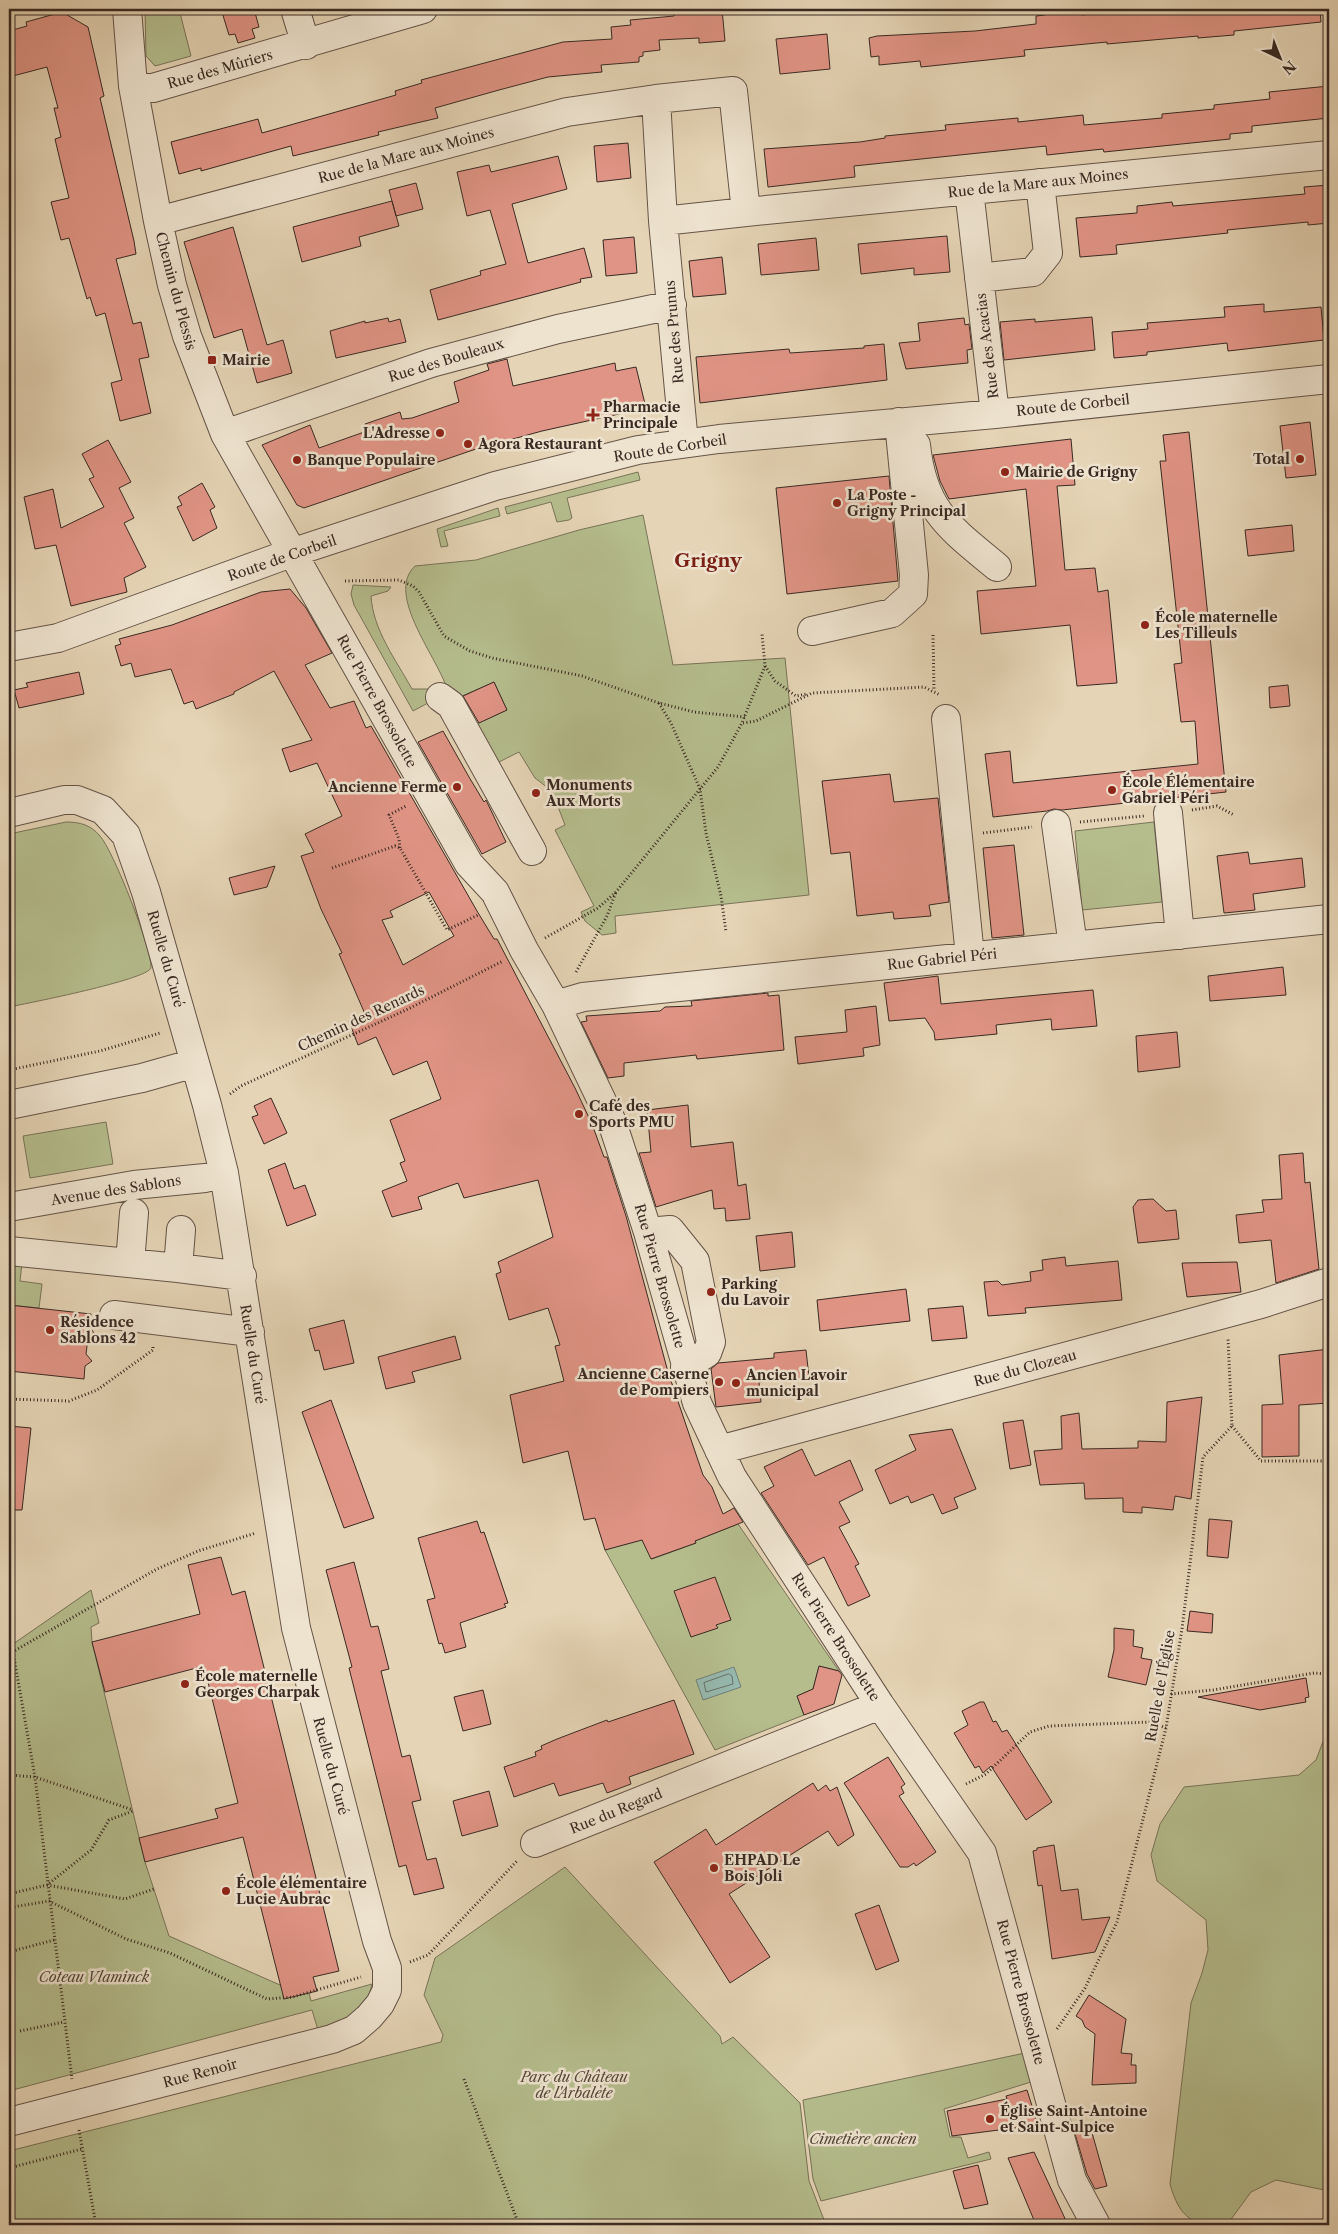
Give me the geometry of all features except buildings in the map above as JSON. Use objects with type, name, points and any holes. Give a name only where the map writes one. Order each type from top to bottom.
[{"type":"street","name":"Chemin du Plessis","points":[[127,9],[133,86],[158,221],[186,336],[225,434],[291,553]]},
{"type":"street","points":[[295,9],[306,45]]},
{"type":"street","name":"Rue des Mûriers","points":[[133,86],[153,88],[306,45],[423,9]]},
{"type":"street","name":"Rue de la Mare aux Moines","points":[[158,221],[567,112],[656,99],[733,91],[746,212]]},
{"type":"street","name":"Rue des Prunus","points":[[656,99],[663,221],[684,443]]},
{"type":"street","name":"Rue de la Mare aux Moines","points":[[663,221],[1040,182],[1329,155]]},
{"type":"street","name":"Rue des Acacias","points":[[979,278],[1033,272],[1048,253],[1040,182]]},
{"type":"street","name":"Rue des Acacias","points":[[969,190],[995,414]]},
{"type":"street","name":"Rue des Bouleaux","points":[[225,434],[431,362],[558,329],[672,305]]},
{"type":"street","name":"Route de Corbeil","points":[[9,646],[58,638],[291,553],[495,486],[638,450],[684,443],[995,414],[1329,379]]},
{"type":"street","points":[[906,421],[918,467],[934,507],[949,527],[997,567]]},
{"type":"street","points":[[812,632],[892,612],[913,594],[914,575],[906,421]]},
{"type":"street","name":"Rue Pierre Brossolette","points":[[291,553],[468,864],[495,892],[524,950],[556,1005],[612,1122],[648,1232],[685,1367],[697,1402],[732,1478],[880,1705],[982,1853],[1072,2180],[1096,2225]]},
{"type":"street","points":[[440,697],[451,705],[532,851]]},
{"type":"street","points":[[946,719],[970,956]]},
{"type":"street","name":"Ruelle du Curé","points":[[9,813],[64,800],[77,800],[104,810],[126,835],[146,892],[207,1105],[224,1173],[242,1276],[296,1628],[377,1941],[387,1968],[387,1990],[380,2004]]},
{"type":"street","points":[[1168,813],[1180,935]]},
{"type":"street","points":[[1056,824],[1073,946]]},
{"type":"street","name":"Rue Gabriel Péri","points":[[556,1005],[583,997],[1329,918]]},
{"type":"street","points":[[9,1106],[142,1078],[195,1063]]},
{"type":"street","name":"Avenue des Sablons","points":[[9,1208],[134,1185],[205,1178],[224,1173]]},
{"type":"street","points":[[130,1263],[134,1213]]},
{"type":"street","points":[[178,1268],[181,1230]]},
{"type":"street","points":[[648,1232],[670,1230],[695,1261],[711,1342],[708,1353],[685,1367]]},
{"type":"street","points":[[9,1251],[242,1276]]},
{"type":"street","name":"Rue du Clozeau","points":[[719,1450],[1227,1313],[1329,1282]]},
{"type":"street","points":[[114,1315],[250,1332]]},
{"type":"street","name":"Rue du Regard","points":[[535,1843],[880,1705]]},
{"type":"street","name":"Rue Renoir","points":[[9,2122],[332,2039],[354,2030],[380,2004]]},
{"type":"path","points":[[345,581],[399,580],[413,586],[419,592],[444,636],[463,648],[492,658],[582,676],[694,712],[745,717]]},
{"type":"path","points":[[556,1005],[591,946],[616,892],[718,767],[745,717],[765,666],[762,634]]},
{"type":"path","points":[[933,635],[934,690]]},
{"type":"path","points":[[765,666],[775,681],[796,696],[812,693],[924,687],[934,690],[944,697],[946,719]]},
{"type":"path","points":[[742,723],[756,721],[812,693]]},
{"type":"path","points":[[659,702],[671,723],[700,789],[706,833],[721,896],[726,932]]},
{"type":"path","points":[[429,794],[389,815],[399,838],[400,848],[448,930],[501,903]]},
{"type":"path","points":[[959,847],[985,833],[1056,824],[1168,813],[1217,806],[1234,815]]},
{"type":"path","points":[[332,868],[395,846],[400,848]]},
{"type":"path","name":"Chemin des Renards","points":[[207,1105],[222,1100],[241,1086],[434,997],[524,950],[598,908],[616,892]]},
{"type":"path","points":[[9,1070],[100,1051],[184,1025]]},
{"type":"path","points":[[1227,1313],[1232,1426],[1260,1461],[1329,1461]]},
{"type":"path","points":[[9,1399],[69,1400],[97,1390],[153,1350],[154,1319]]},
{"type":"path","name":"Ruelle de l'Église","points":[[1033,2037],[1056,2030],[1068,2016],[1117,1922],[1166,1728],[1182,1629],[1202,1457],[1232,1426]]},
{"type":"path","points":[[96,2225],[75,2105],[34,1777],[11,1653],[157,1569],[198,1551],[281,1527]]},
{"type":"path","points":[[1171,1694],[1213,1690],[1314,1673],[1329,1674]]},
{"type":"path","points":[[943,1795],[986,1774],[1030,1732],[1049,1726],[1151,1722],[1166,1728]]},
{"type":"path","points":[[9,1775],[34,1777],[133,1811],[109,1820],[92,1850],[47,1885]]},
{"type":"path","points":[[154,1888],[125,1899],[47,1885],[9,1894],[13,1907],[49,1901],[126,1940],[170,1953],[267,1999],[293,1997],[318,1991],[428,1955],[535,1843]]},
{"type":"path","points":[[9,1952],[54,1940]]},
{"type":"path","points":[[20,2031],[64,2022]]},
{"type":"path","points":[[464,2079],[519,2225]]},
{"type":"path","points":[[9,2168],[82,2149]]},
{"type":"path","points":[[95,2220],[100,2225]]},
{"type":"green space","points":[[145,9],[179,9],[191,56],[155,66],[146,56]]},
{"type":"green space","points":[[638,472],[640,480],[567,498],[572,518],[569,520],[557,522],[551,502],[507,514],[505,507]]},
{"type":"green space","points":[[498,508],[500,516],[444,531],[448,546],[441,547],[437,529]]},
{"type":"green space","points":[[643,515],[673,665],[785,658],[809,895],[615,916],[616,933],[602,935],[585,921],[581,912],[594,906],[555,830],[565,825],[552,791],[535,778],[519,752],[491,766],[472,726],[507,710],[494,682],[460,697],[448,692],[410,610],[406,593],[407,578],[415,566],[476,560],[579,530]]},
{"type":"green space","points":[[353,585],[391,587],[388,591],[371,596],[376,621],[386,644],[412,689],[431,689],[428,703],[413,711],[354,605],[351,594]]},
{"type":"green space","points":[[66,822],[89,827],[97,832],[106,845],[139,922],[150,957],[151,968],[130,979],[109,985],[9,1007],[9,834]]},
{"type":"green space","points":[[1154,822],[1162,902],[1082,910],[1075,831]]},
{"type":"green space","points":[[106,1122],[113,1164],[30,1178],[23,1136]]},
{"type":"green space","points":[[9,1262],[22,1263],[20,1281],[42,1284],[39,1308],[9,1305],[12,1274],[9,1274]]},
{"type":"green space","points":[[738,1524],[839,1671],[819,1666],[813,1689],[797,1696],[804,1715],[715,1750],[605,1550],[642,1539],[652,1559],[696,1543],[695,1541]]},
{"type":"green space","name":"Coteau Vlaminck","points":[[91,1590],[99,1623],[91,1627],[92,1642],[145,1862],[169,1936],[280,1985],[290,1983],[309,1993],[311,2001],[372,1984],[369,1995],[364,2003],[352,2016],[337,2024],[318,2030],[312,2010],[9,2091],[9,1644],[16,1642]]},
{"type":"green space","points":[[1329,1726],[1329,2191],[1276,2180],[1251,2192],[1229,2222],[1206,2224],[1197,2222],[1183,2213],[1170,2184],[1191,2003],[1208,1950],[1206,1920],[1157,1881],[1151,1855],[1160,1824],[1184,1787],[1299,1775],[1316,1760]]},
{"type":"green space","name":"Parc du Château de l'Arbalète","points":[[565,1867],[720,2036],[722,2044],[733,2037],[800,2103],[809,2181],[826,2225],[9,2225],[9,2151],[441,2042],[443,2035],[424,1995],[435,1958]]},
{"type":"green space","name":"Cimetière ancien","points":[[1025,2053],[1031,2082],[944,2109],[950,2137],[961,2137],[968,2158],[989,2152],[991,2159],[821,2201],[813,2179],[803,2100]]},
{"type":"water","points":[[734,1667],[741,1687],[703,1700],[696,1680]]},
{"type":"place","name":"Mairie","points":[[212,360]]},
{"type":"place","name":"Pharmacie Principale","points":[[593,415]]},
{"type":"place","name":"L'Adresse","points":[[440,433]]},
{"type":"place","name":"Agora Restaurant","points":[[468,444]]},
{"type":"place","name":"Total","points":[[1300,459]]},
{"type":"place","name":"Banque Populaire","points":[[297,460]]},
{"type":"place","name":"Mairie de Grigny","points":[[1005,472]]},
{"type":"place","name":"La Poste - Grigny Principal","points":[[837,503]]},
{"type":"place","name":"École maternelle Les Tilleuls","points":[[1145,625]]},
{"type":"place","name":"Ancienne Ferme","points":[[457,787]]},
{"type":"place","name":"École Élémentaire Gabriel Péri","points":[[1112,790]]},
{"type":"place","name":"Monuments Aux Morts","points":[[536,793]]},
{"type":"place","name":"Café des Sports PMU","points":[[579,1114]]},
{"type":"place","name":"Parking du Lavoir","points":[[711,1292]]},
{"type":"place","name":"Résidence Sablons 42","points":[[50,1330]]},
{"type":"place","name":"Ancienne Caserne de Pompiers","points":[[719,1382]]},
{"type":"place","name":"Ancien Lavoir municipal","points":[[736,1383]]},
{"type":"place","name":"École maternelle Georges Charpak","points":[[185,1684]]},
{"type":"place","name":"EHPAD Le Bois Joli","points":[[714,1868]]},
{"type":"place","name":"École élémentaire Lucie Aubrac","points":[[226,1891]]},
{"type":"place","name":"Église Saint-Antoine et Saint-Sulpice","points":[[990,2119]]},
{"type":"district","name":"Grigny","points":[[708,560]]}]
